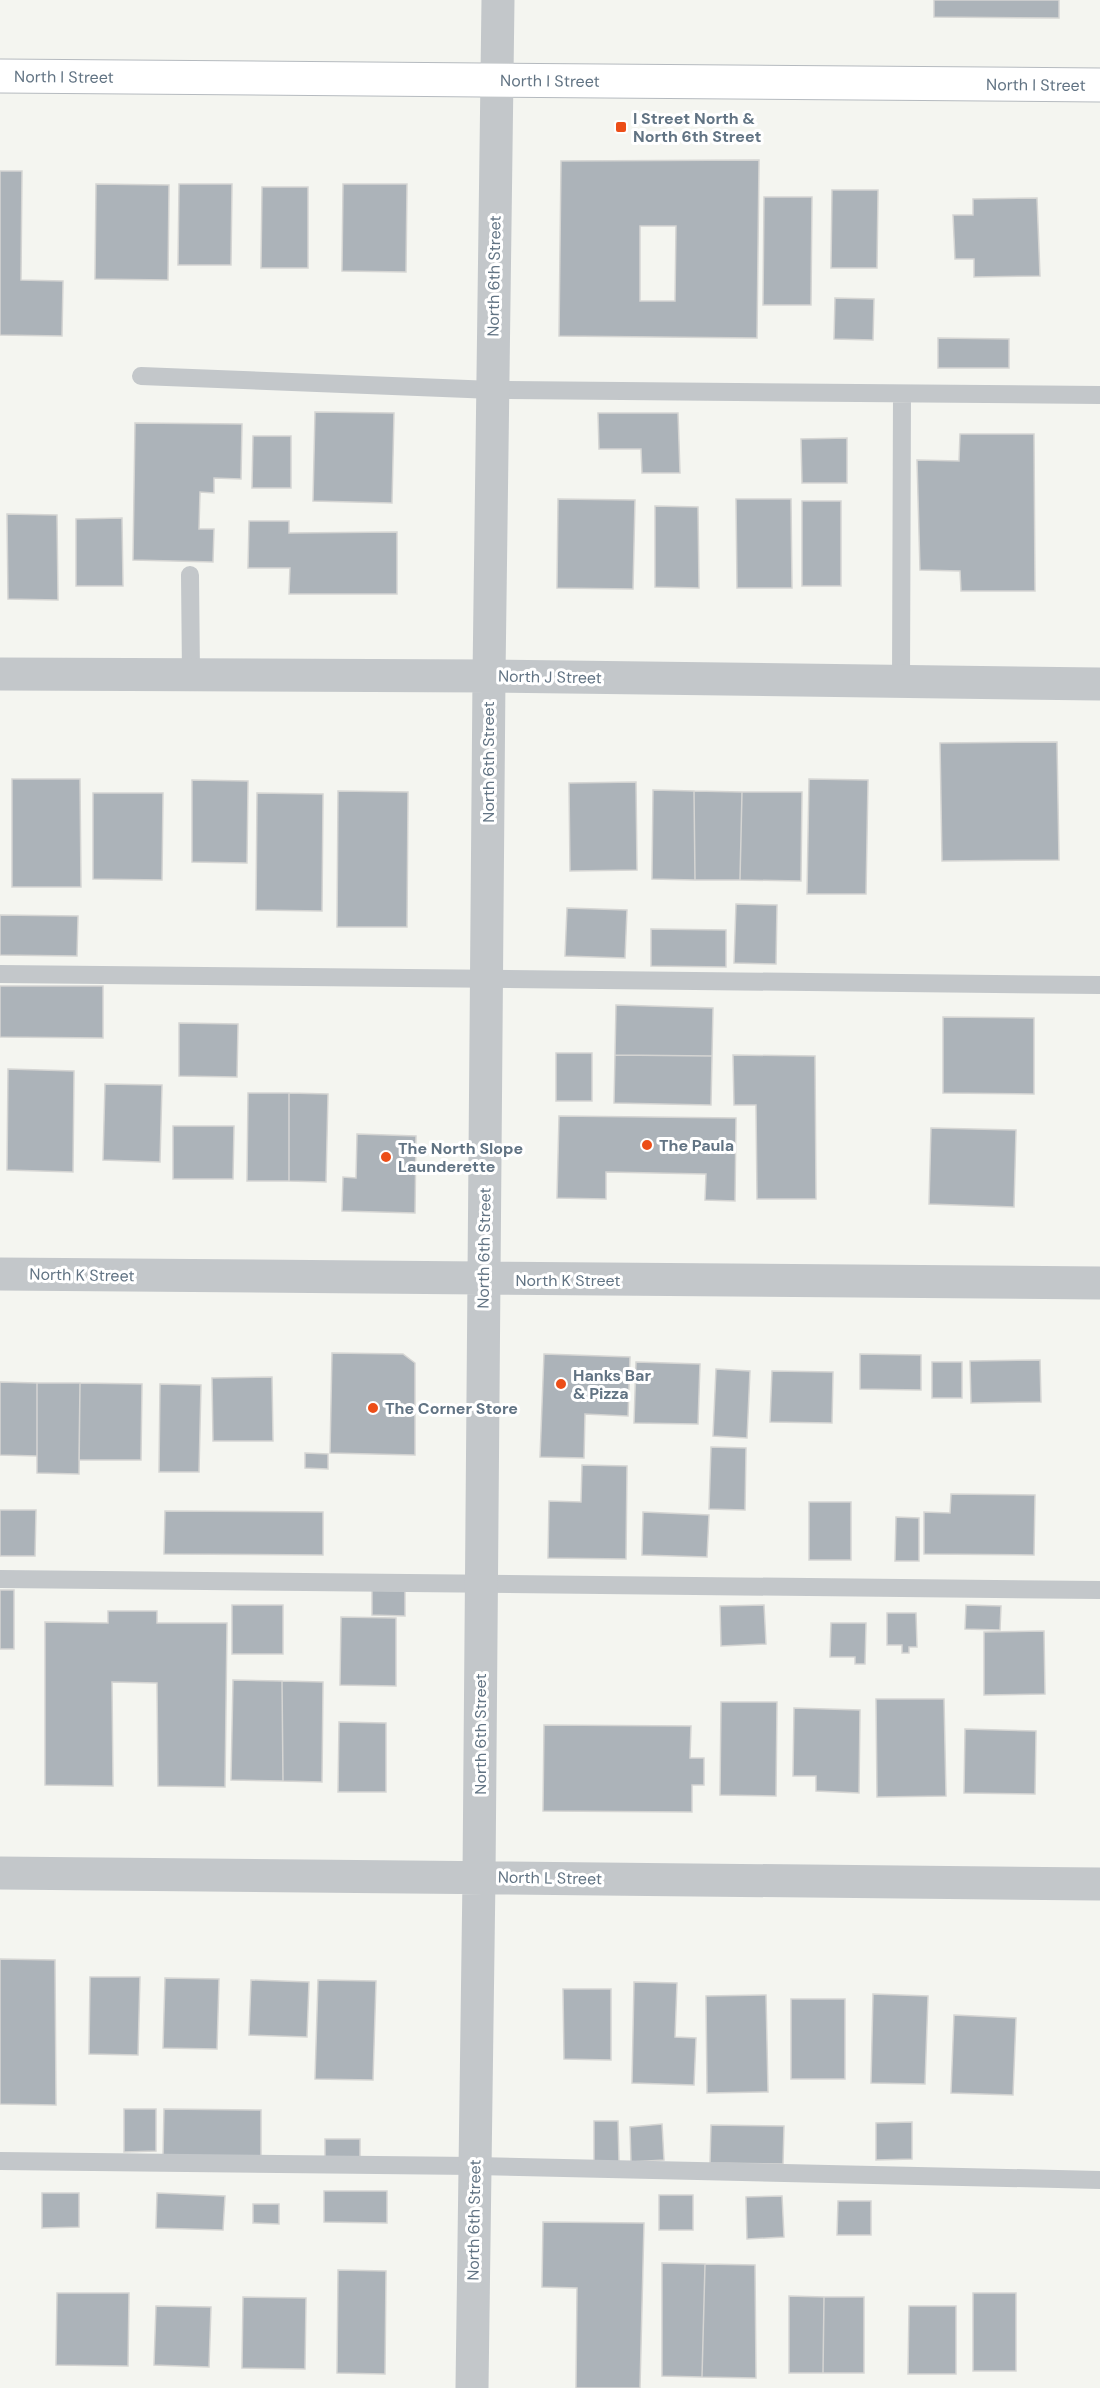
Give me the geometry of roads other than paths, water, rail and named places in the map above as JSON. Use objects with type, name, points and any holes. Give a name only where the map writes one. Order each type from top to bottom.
[{"type":"main road","name":"North I Street","points":[[0,76],[1100,85]]},
{"type":"street","name":"North 6th Street","points":[[472,2388],[498,0]]},
{"type":"street","name":"North J Street","points":[[0,674],[489,676],[1100,684]]},
{"type":"street","name":"North K Street","points":[[0,1274],[1100,1283]]},
{"type":"street","name":"North L Street","points":[[0,1873],[1100,1884]]},
{"type":"lane","points":[[141,376],[493,390],[1100,395]]},
{"type":"lane","points":[[901,682],[902,394]]},
{"type":"lane","points":[[190,575],[191,675]]},
{"type":"lane","points":[[0,974],[1100,985]]},
{"type":"lane","points":[[0,1580],[1100,1590]]},
{"type":"lane","points":[[0,2161],[475,2166],[1100,2180]]},
{"type":"place","name":"I Street North & North 6th Street","points":[[621,127]]},
{"type":"place","name":"The Paula","points":[[647,1145]]},
{"type":"place","name":"The North Slope Launderette","points":[[386,1157]]},
{"type":"place","name":"Hanks Bar & Pizza","points":[[561,1384]]},
{"type":"place","name":"The Corner Store","points":[[373,1408]]}]
